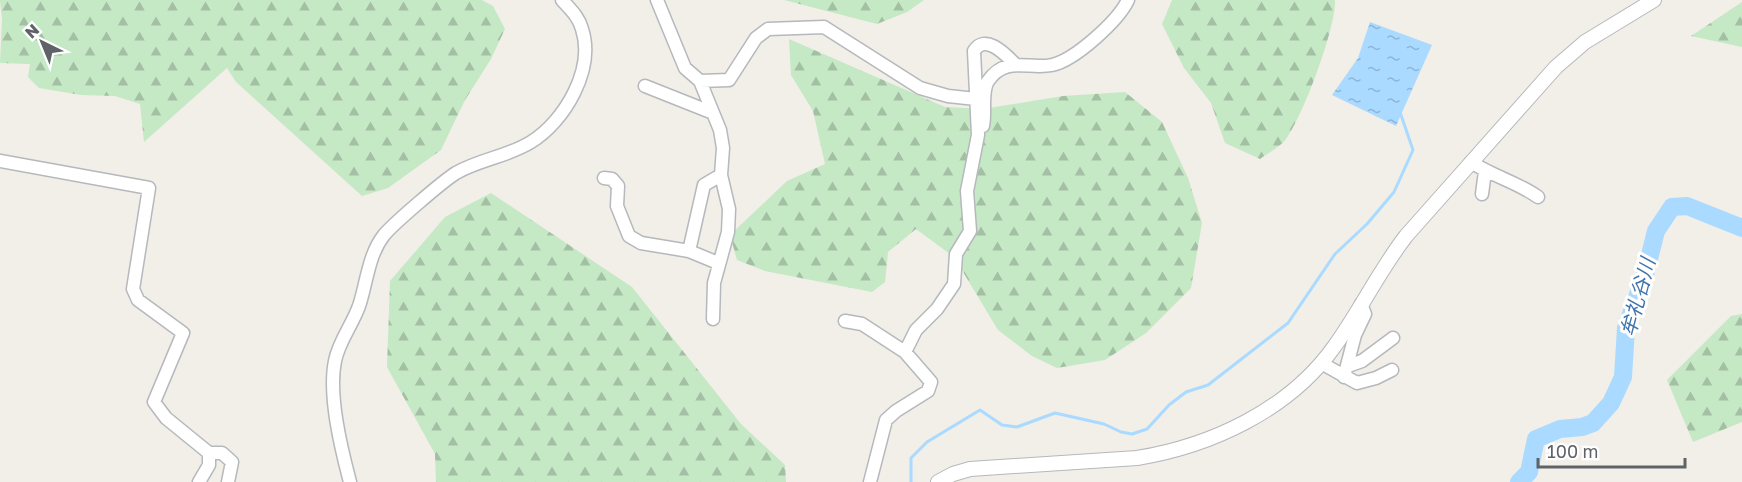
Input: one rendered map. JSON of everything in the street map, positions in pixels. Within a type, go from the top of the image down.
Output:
[{"type":"street","points":[[350,482],[336,410],[333,384],[335,361],[359,304],[375,248],[385,233],[453,175],[476,162],[507,154],[532,142],[559,115],[580,78],[585,45],[577,16],[561,0]]},
{"type":"street","points":[[657,0],[685,68],[700,81],[720,130],[723,148],[721,175],[729,209],[728,232],[718,263],[713,318]]},
{"type":"street","points":[[905,352],[916,330],[937,309],[954,284],[956,254],[970,231],[967,191],[978,135],[984,120],[986,86],[994,74],[1014,63],[1051,65],[1063,61],[1091,41],[1128,0]]},
{"type":"street","points":[[938,482],[970,469],[1137,458],[1177,450],[1263,412],[1302,383],[1321,363],[1394,252],[1471,162],[1569,54],[1654,0]]},
{"type":"street","points":[[700,81],[729,80],[756,38],[768,29],[824,27],[920,88],[948,96],[976,99]]},
{"type":"street","points":[[978,135],[974,51],[976,47],[983,45],[998,47],[1014,63]]},
{"type":"street","points":[[645,86],[713,113]]},
{"type":"street","points":[[0,161],[149,188],[133,290],[138,300],[183,333],[154,402],[166,418],[209,453],[222,453],[232,462],[228,482]]},
{"type":"street","points":[[1471,162],[1485,171],[1520,184],[1538,197]]},
{"type":"street","points":[[1482,194],[1485,171]]},
{"type":"street","points":[[689,252],[704,185],[721,175]]},
{"type":"street","points":[[604,178],[612,179],[618,186],[617,206],[629,236],[641,243],[689,252],[718,263]]},
{"type":"street","points":[[1346,371],[1355,335],[1365,314],[1361,304]]},
{"type":"street","points":[[845,321],[862,324],[905,352],[931,381],[928,391],[886,420],[870,482]]},
{"type":"street","points":[[1346,371],[1393,338]]},
{"type":"street","points":[[1321,363],[1346,371],[1357,383],[1376,378],[1392,370]]},
{"type":"street","points":[[199,482],[208,465],[209,453]]},
{"type":"green space","points":[[0,0],[482,0],[493,6],[505,29],[491,59],[465,100],[441,150],[388,188],[362,196],[236,82],[227,68],[144,142],[140,104],[115,96],[81,95],[39,88],[28,77],[30,64],[0,63],[2,20]]},
{"type":"green space","points":[[784,0],[924,0],[907,12],[877,24]]},
{"type":"green space","points":[[1172,0],[1335,0],[1334,13],[1324,50],[1301,112],[1286,139],[1260,159],[1225,143],[1211,103],[1184,68],[1162,24]]},
{"type":"green space","points":[[1742,2],[1742,47],[1691,36]]},
{"type":"green space","points":[[789,39],[945,107],[983,109],[1063,96],[1125,92],[1162,122],[1188,178],[1202,223],[1191,288],[1146,333],[1105,360],[1057,368],[1032,356],[998,330],[954,257],[916,229],[888,252],[885,282],[872,292],[765,271],[737,260],[730,235],[787,181],[825,164],[813,111],[791,75]]},
{"type":"green space","points":[[491,193],[632,287],[741,424],[785,465],[786,482],[436,482],[435,454],[387,367],[390,281],[445,217]]},
{"type":"green space","points":[[1742,314],[1742,422],[1693,442],[1667,380],[1731,316]]},
{"type":"water","points":[[1370,22],[1432,45],[1396,126],[1332,95],[1358,58]]},
{"type":"waterway","points":[[911,482],[911,458],[927,442],[980,410],[1002,425],[1017,427],[1055,413],[1104,424],[1121,432],[1132,434],[1147,429],[1169,405],[1186,392],[1208,385],[1288,323],[1335,254],[1367,224],[1394,192],[1413,150],[1400,112]]},
{"type":"waterway","name":"牟礼谷川","points":[[1519,482],[1529,472],[1536,439],[1560,429],[1582,427],[1593,423],[1611,403],[1623,377],[1626,328],[1645,275],[1656,231],[1672,207],[1687,206],[1742,228]]}]
